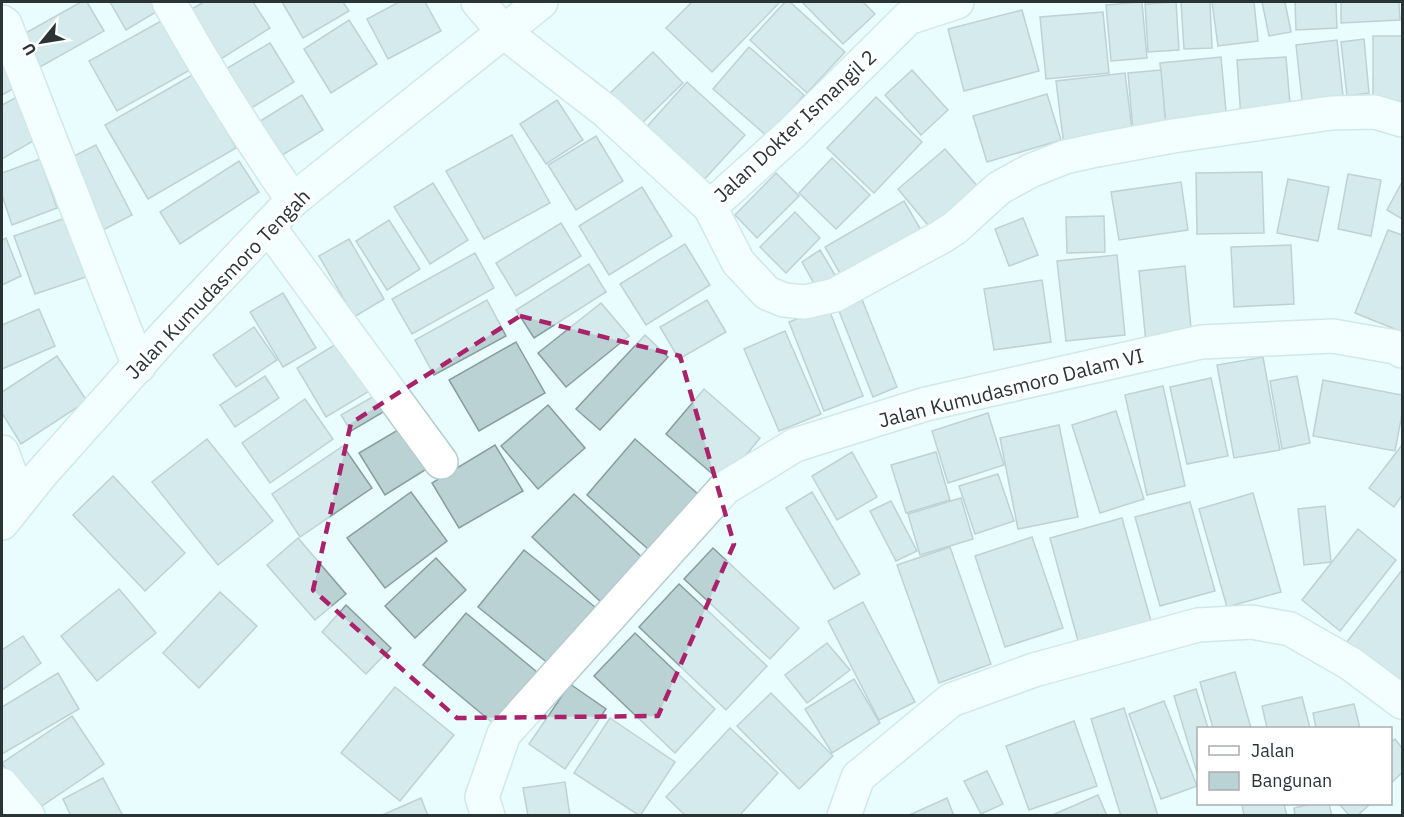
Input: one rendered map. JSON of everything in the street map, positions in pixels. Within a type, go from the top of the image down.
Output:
[{"type":"street","points":[[169,2],[252,142],[293,200]]},
{"type":"street","name":"Jalan Dokter Ismangil 2","points":[[478,2],[504,32],[608,112],[710,207],[792,133],[908,18],[957,2]]},
{"type":"street","name":"Jalan Kumudasmoro Tengah","points":[[11,512],[42,473],[138,366],[293,200],[542,2]]},
{"type":"street","points":[[2,22],[5,24],[138,366]]},
{"type":"street","points":[[710,207],[738,262],[767,293],[784,300],[806,302],[835,295],[941,237],[955,228],[999,188],[1030,171],[1065,157],[1173,136],[1331,113],[1375,112],[1402,120]]},
{"type":"street","points":[[268,226],[441,462]]},
{"type":"street","name":"Jalan Kumudasmoro Dalam VI","points":[[488,816],[482,797],[504,735],[725,488],[795,445],[926,404],[1201,342],[1333,336],[1395,347],[1402,351]]},
{"type":"street","points":[[2,452],[11,512]]},
{"type":"street","points":[[844,816],[858,777],[951,700],[1034,670],[1198,625],[1252,622],[1290,629],[1351,664],[1402,702]]},
{"type":"street","points":[[2,785],[28,816]]},
{"type":"highlighted area","points":[[520,316],[680,356],[734,544],[658,716],[457,718],[313,590],[351,423]]},
{"type":"building","points":[[81,2],[87,2],[104,31],[40,67],[22,35]]},
{"type":"building","points":[[110,2],[157,2],[161,9],[126,30]]},
{"type":"building","points":[[204,2],[253,2],[270,28],[216,62],[186,12]]},
{"type":"building","points":[[282,2],[343,2],[349,11],[303,38]]},
{"type":"building","points":[[399,2],[425,2],[441,31],[388,59],[367,19]]},
{"type":"building","points":[[692,2],[780,2],[712,72],[666,28]]},
{"type":"building","points":[[785,2],[790,2],[845,52],[807,93],[750,40]]},
{"type":"building","points":[[802,2],[863,2],[875,14],[843,44]]},
{"type":"building","points":[[1142,2],[1147,58],[1111,61],[1106,5]]},
{"type":"building","points":[[1176,2],[1179,50],[1148,52],[1145,4]]},
{"type":"building","points":[[1181,2],[1210,2],[1212,48],[1184,49]]},
{"type":"building","points":[[1212,2],[1254,2],[1258,41],[1218,46]]},
{"type":"building","points":[[1262,2],[1285,2],[1291,32],[1269,36]]},
{"type":"building","points":[[1295,2],[1336,2],[1337,28],[1296,30]]},
{"type":"building","points":[[1341,2],[1399,2],[1400,20],[1341,23]]},
{"type":"building","points":[[1022,10],[1039,71],[964,91],[948,29]]},
{"type":"building","points":[[1103,12],[1109,73],[1046,79],[1040,17]]},
{"type":"building","points":[[170,16],[197,66],[117,111],[89,61]]},
{"type":"building","points":[[349,20],[377,64],[331,93],[304,49]]},
{"type":"building","points":[[1373,36],[1402,36],[1402,101],[1373,101]]},
{"type":"building","points":[[1364,39],[1369,93],[1347,96],[1341,42]]},
{"type":"building","points":[[1337,40],[1344,105],[1303,109],[1296,45]]},
{"type":"building","points":[[270,43],[294,82],[243,113],[219,73]]},
{"type":"building","points":[[749,47],[804,95],[768,137],[713,89]]},
{"type":"building","points":[[653,52],[683,83],[639,126],[608,95]]},
{"type":"building","points":[[2,55],[18,86],[2,95]]},
{"type":"building","points":[[1221,57],[1227,122],[1166,128],[1160,63]]},
{"type":"building","points":[[1286,57],[1291,116],[1241,119],[1237,60]]},
{"type":"building","points":[[912,70],[948,110],[921,135],[885,95]]},
{"type":"building","points":[[1161,70],[1166,128],[1133,131],[1128,73]]},
{"type":"building","points":[[1125,73],[1133,138],[1064,146],[1056,81]]},
{"type":"building","points":[[194,74],[236,148],[148,199],[105,125]]},
{"type":"building","points":[[687,82],[745,135],[700,184],[643,131]]},
{"type":"building","points":[[1047,94],[1061,140],[987,162],[973,116]]},
{"type":"building","points":[[302,95],[323,130],[276,159],[254,125]]},
{"type":"building","points":[[17,97],[40,137],[2,159],[2,105]]},
{"type":"building","points":[[876,97],[922,142],[874,193],[827,148]]},
{"type":"building","points":[[557,100],[583,140],[546,164],[520,124]]},
{"type":"building","points":[[512,135],[550,203],[484,239],[446,171]]},
{"type":"building","points":[[596,136],[623,181],[576,210],[548,165]]},
{"type":"building","points":[[96,145],[132,215],[101,231],[64,161]]},
{"type":"building","points":[[945,149],[980,189],[932,230],[898,189]]},
{"type":"building","points":[[832,158],[870,195],[836,229],[799,193]]},
{"type":"building","points":[[40,159],[57,208],[12,225],[2,195],[2,173]]},
{"type":"building","points":[[239,161],[259,192],[180,244],[160,212]]},
{"type":"building","points":[[1262,172],[1264,233],[1197,234],[1196,173]]},
{"type":"building","points":[[776,173],[799,196],[757,238],[735,215]]},
{"type":"building","points":[[1348,174],[1381,180],[1371,236],[1338,229]]},
{"type":"building","points":[[1288,179],[1329,187],[1318,241],[1277,233]]},
{"type":"building","points":[[1181,182],[1188,230],[1119,240],[1111,192]]},
{"type":"building","points":[[1402,182],[1402,219],[1387,210]]},
{"type":"building","points":[[433,183],[468,240],[430,264],[394,207]]},
{"type":"building","points":[[642,187],[672,236],[609,275],[579,226]]},
{"type":"building","points":[[904,201],[925,237],[846,284],[825,247]]},
{"type":"building","points":[[795,212],[820,238],[786,273],[760,247]]},
{"type":"building","points":[[71,216],[92,275],[35,294],[14,236]]},
{"type":"building","points":[[1104,216],[1105,252],[1067,253],[1066,217]]},
{"type":"building","points":[[1023,218],[1038,255],[1009,266],[995,229]]},
{"type":"building","points":[[389,220],[420,269],[387,290],[356,241]]},
{"type":"building","points":[[561,223],[581,256],[516,296],[496,263]]},
{"type":"building","points":[[1388,230],[1402,235],[1402,332],[1355,313]]},
{"type":"building","points":[[6,238],[21,276],[2,285],[2,240]]},
{"type":"building","points":[[349,239],[384,299],[354,317],[319,256]]},
{"type":"building","points":[[685,244],[710,285],[646,325],[620,284]]},
{"type":"building","points":[[1291,245],[1294,304],[1234,307],[1231,247]]},
{"type":"building","points":[[820,250],[841,285],[821,296],[802,262]]},
{"type":"building","points":[[475,253],[494,288],[412,334],[392,299]]},
{"type":"building","points":[[1117,255],[1125,335],[1066,341],[1057,261]]},
{"type":"building","points":[[589,264],[606,292],[534,338],[516,310]]},
{"type":"building","points":[[1185,266],[1192,338],[1146,343],[1139,271]]},
{"type":"building","points":[[1042,280],[1051,342],[994,350],[984,289]]},
{"type":"building","points":[[859,292],[897,387],[873,397],[835,301]]},
{"type":"building","points":[[283,293],[316,348],[283,367],[250,312]]},
{"type":"building","points":[[487,300],[506,336],[434,375],[415,340]]},
{"type":"building","points":[[707,300],[726,332],[679,359],[660,327]]},
{"type":"building","points":[[601,303],[629,336],[566,387],[538,353]]},
{"type":"building","points":[[828,307],[863,396],[824,411],[789,322]]},
{"type":"building","points":[[39,309],[55,346],[2,369],[2,325]]},
{"type":"building","points":[[254,327],[277,360],[236,387],[213,355]]},
{"type":"building","points":[[785,331],[821,414],[779,431],[744,349]]},
{"type":"building","points":[[645,335],[668,357],[600,430],[576,409]]},
{"type":"building","points":[[346,338],[376,387],[326,417],[297,368]]},
{"type":"building","points":[[516,342],[545,393],[479,431],[449,380]]},
{"type":"building","points":[[57,356],[87,401],[21,444],[2,413],[2,392]]},
{"type":"building","points":[[1263,357],[1280,450],[1234,458],[1217,365]]},
{"type":"building","points":[[265,376],[279,398],[235,427],[220,405]]},
{"type":"building","points":[[1297,376],[1310,443],[1282,449],[1270,381]]},
{"type":"building","points":[[1211,378],[1228,456],[1187,464],[1170,387]]},
{"type":"building","points":[[1323,380],[1402,395],[1402,414],[1395,451],[1313,436]]},
{"type":"building","points":[[1163,386],[1185,486],[1147,495],[1125,395]]},
{"type":"building","points":[[704,389],[760,438],[723,483],[666,434]]},
{"type":"building","points":[[381,392],[390,408],[351,431],[341,415]]},
{"type":"building","points":[[305,399],[333,439],[270,483],[242,443]]},
{"type":"building","points":[[548,405],[585,448],[538,489],[501,446]]},
{"type":"building","points":[[1116,411],[1144,499],[1100,513],[1072,425]]},
{"type":"building","points":[[988,413],[1004,465],[948,483],[932,431]]},
{"type":"building","points":[[408,424],[433,465],[385,495],[359,453]]},
{"type":"building","points":[[1059,425],[1078,517],[1018,529],[1000,438]]},
{"type":"building","points":[[207,439],[273,521],[218,565],[152,482]]},
{"type":"building","points":[[635,439],[706,501],[657,557],[587,495]]},
{"type":"building","points":[[495,445],[523,491],[459,528],[432,483]]},
{"type":"building","points":[[1402,445],[1402,495],[1394,507],[1369,488]]},
{"type":"building","points":[[343,446],[372,488],[300,537],[272,494]]},
{"type":"building","points":[[852,452],[877,497],[837,520],[812,476]]},
{"type":"building","points":[[936,452],[950,500],[906,513],[891,465]]},
{"type":"building","points":[[998,474],[1014,521],[975,534],[959,486]]},
{"type":"building","points":[[113,476],[185,553],[145,591],[73,515]]},
{"type":"building","points":[[411,492],[447,541],[385,588],[347,538]]},
{"type":"building","points":[[812,492],[860,574],[834,589],[786,508]]},
{"type":"building","points":[[1253,493],[1281,592],[1227,607],[1199,509]]},
{"type":"building","points":[[574,494],[645,560],[604,605],[532,537]]},
{"type":"building","points":[[961,498],[973,539],[920,555],[908,514]]},
{"type":"building","points":[[891,501],[917,551],[896,561],[870,511]]},
{"type":"building","points":[[1190,502],[1215,591],[1160,606],[1135,517]]},
{"type":"building","points":[[1325,506],[1331,562],[1304,565],[1298,509]]},
{"type":"building","points":[[1122,518],[1151,621],[1078,641],[1050,538]]},
{"type":"building","points":[[1358,529],[1396,560],[1340,631],[1302,600]]},
{"type":"building","points":[[1032,537],[1063,628],[1005,647],[975,556]]},
{"type":"building","points":[[298,538],[346,594],[315,620],[267,565]]},
{"type":"building","points":[[950,547],[991,664],[939,683],[897,565]]},
{"type":"building","points":[[713,548],[799,628],[770,659],[684,579]]},
{"type":"building","points":[[524,550],[595,607],[549,664],[478,607]]},
{"type":"building","points":[[436,558],[466,590],[415,638],[385,606]]},
{"type":"building","points":[[1402,570],[1402,688],[1346,643]]},
{"type":"building","points":[[679,584],[767,666],[726,710],[639,627]]},
{"type":"building","points":[[119,589],[156,633],[97,681],[61,636]]},
{"type":"building","points":[[220,592],[257,626],[199,688],[163,653]]},
{"type":"building","points":[[863,602],[915,702],[879,720],[828,621]]},
{"type":"building","points":[[346,605],[391,648],[366,674],[322,632]]},
{"type":"building","points":[[466,613],[537,672],[494,724],[423,665]]},
{"type":"building","points":[[635,633],[715,709],[675,753],[594,676]]},
{"type":"building","points":[[23,636],[41,663],[2,690],[2,650]]},
{"type":"building","points":[[827,643],[850,670],[807,703],[785,675]]},
{"type":"building","points":[[1235,672],[1251,727],[1213,727],[1200,682]]},
{"type":"building","points":[[58,673],[79,709],[2,754],[2,707]]},
{"type":"building","points":[[854,679],[880,723],[832,753],[805,709]]},
{"type":"building","points":[[570,684],[606,709],[565,769],[529,744]]},
{"type":"building","points":[[395,687],[454,735],[400,801],[341,753]]},
{"type":"building","points":[[1196,689],[1208,727],[1197,727],[1197,773],[1174,696]]},
{"type":"building","points":[[771,693],[833,756],[799,789],[737,726]]},
{"type":"building","points":[[1302,697],[1310,727],[1267,727],[1262,706]]},
{"type":"building","points":[[1164,701],[1197,786],[1161,799],[1129,714]]},
{"type":"building","points":[[1354,704],[1360,727],[1316,727],[1313,713]]},
{"type":"building","points":[[1124,708],[1158,816],[1121,816],[1091,719]]},
{"type":"building","points":[[72,716],[104,764],[33,812],[2,763]]},
{"type":"building","points":[[610,718],[675,762],[640,816],[574,773]]},
{"type":"building","points":[[1074,721],[1097,786],[1029,810],[1006,746]]},
{"type":"building","points":[[730,728],[778,773],[739,816],[686,816],[666,797]]},
{"type":"building","points":[[1395,739],[1402,748],[1402,773],[1392,782],[1392,741]]},
{"type":"building","points":[[987,771],[1003,804],[981,814],[964,781]]},
{"type":"building","points":[[103,778],[123,816],[71,816],[63,799]]},
{"type":"building","points":[[565,782],[570,816],[528,816],[523,788]]},
{"type":"building","points":[[1098,795],[1107,816],[1050,816]]},
{"type":"building","points":[[421,798],[428,816],[380,816]]},
{"type":"building","points":[[947,798],[954,816],[907,816]]},
{"type":"building","points":[[1242,805],[1284,805],[1287,816],[1244,816]]},
{"type":"building","points":[[1307,805],[1329,805],[1332,816],[1295,816],[1294,808]]},
{"type":"building","points":[[1340,805],[1369,805],[1357,816],[1350,816]]}]
